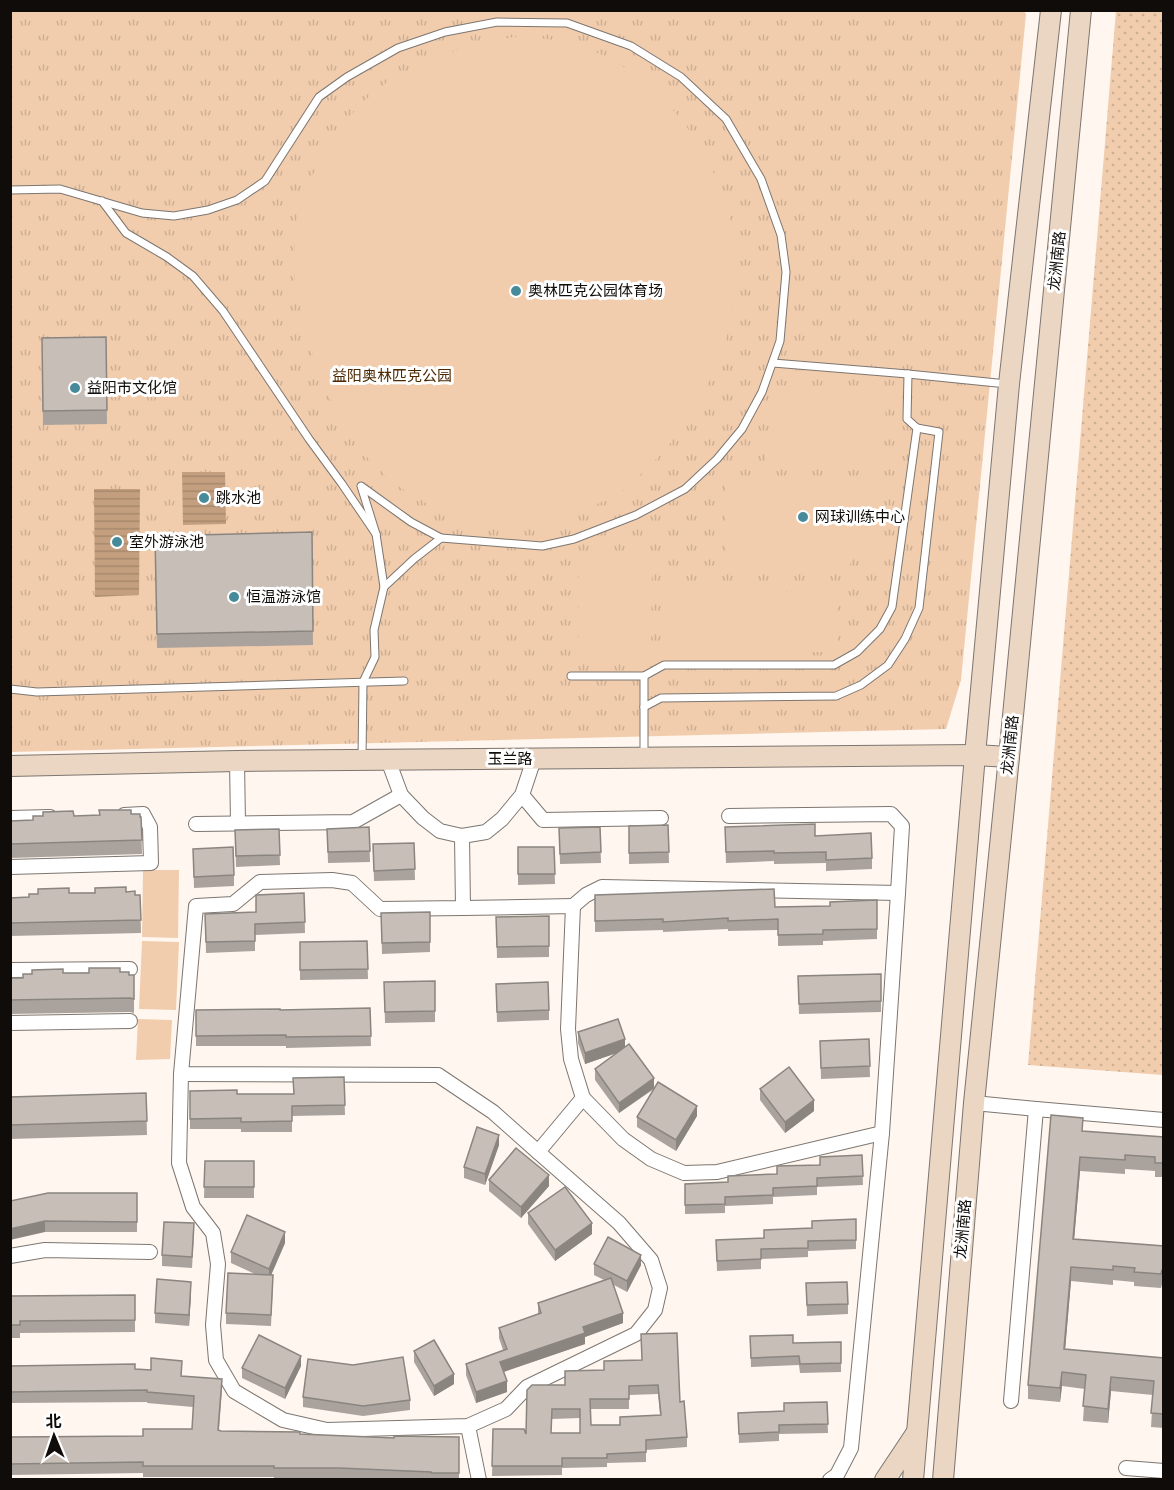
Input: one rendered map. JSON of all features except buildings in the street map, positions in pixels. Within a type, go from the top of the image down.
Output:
[{"type":"main road","name":"龙洲南路","points":[[943,1479],[974,1103],[1081,10]]},
{"type":"main road","name":"龙洲南路","points":[[913,1479],[1009,384],[1048,16]]},
{"type":"main road","name":"玉兰路","points":[[10,766],[237,761],[975,755],[1009,757]]},
{"type":"main road","points":[[885,1479],[918,1430]]},
{"type":"street","points":[[388,760],[401,795],[423,818],[440,831],[462,836],[486,831],[502,819],[522,795],[534,759]]},
{"type":"street","points":[[237,761],[238,824]]},
{"type":"street","points":[[196,824],[353,822],[401,795]]},
{"type":"street","points":[[522,795],[543,820],[661,818]]},
{"type":"street","points":[[10,867],[151,863],[150,827],[143,814],[110,815]]},
{"type":"street","points":[[729,816],[891,814],[902,826],[882,1133],[851,1448],[837,1475],[830,1479]]},
{"type":"street","points":[[10,818],[66,816]]},
{"type":"street","points":[[462,836],[463,908]]},
{"type":"street","points":[[181,1074],[438,1075],[493,1112],[619,1223],[651,1260],[660,1288],[655,1310],[636,1334],[527,1387],[506,1409],[468,1425],[327,1430],[283,1420],[234,1391],[216,1360],[213,1325],[218,1264],[213,1233],[194,1207],[179,1163],[181,1074],[196,906],[232,904],[260,882],[332,880],[352,883],[380,909],[573,906],[603,887],[898,893]]},
{"type":"street","points":[[573,906],[568,1029],[570,1059],[583,1098],[623,1138],[651,1159],[684,1173],[717,1172],[882,1133]]},
{"type":"street","points":[[10,970],[130,969]]},
{"type":"street","points":[[10,1023],[130,1021]]},
{"type":"street","points":[[538,1152],[583,1098]]},
{"type":"street","points":[[974,1103],[1164,1120]]},
{"type":"street","points":[[1011,1401],[1036,1109]]},
{"type":"street","points":[[10,1256],[45,1250],[150,1252]]},
{"type":"street","points":[[468,1425],[479,1479]]},
{"type":"street","points":[[1126,1468],[1164,1471]]},
{"type":"lane","points":[[10,190],[60,189],[142,213],[174,216],[208,210],[237,200],[265,182],[319,97],[347,77],[398,48],[445,32],[497,21],[567,24],[631,46],[681,77],[726,119],[760,180],[781,235],[786,272],[780,341],[762,392],[741,429],[717,459],[685,489],[636,515],[573,539],[542,546],[441,538],[411,522],[361,486],[376,534],[384,587],[374,630],[375,657],[363,682],[362,760]]},
{"type":"lane","points":[[102,201],[126,233],[167,257],[193,276],[223,310],[376,534]]},
{"type":"lane","points":[[773,363],[1009,384]]},
{"type":"lane","points":[[644,707],[661,698],[836,696],[861,685],[888,665],[906,639],[919,608],[939,432],[917,428],[907,419],[908,374]]},
{"type":"lane","points":[[571,676],[644,676],[664,665],[834,665],[858,652],[880,629],[892,607],[917,428]]},
{"type":"lane","points":[[384,587],[441,538]]},
{"type":"lane","points":[[644,676],[644,758]]},
{"type":"lane","points":[[10,689],[37,692],[404,681]]},
{"type":"green space","name":"益阳奥林匹克公园","points":[[10,11],[1024,11],[1026,14],[961,680],[946,729],[11,752]]},
{"type":"green space","points":[[1116,11],[1164,11],[1163,1075],[1028,1065]]},
{"type":"green space","name":"奥林匹克公园体育场","points":[[520,36],[571,42],[605,56],[636,74],[660,95],[685,124],[724,193],[735,237],[734,300],[723,357],[698,401],[667,448],[627,488],[586,510],[550,524],[506,526],[462,519],[426,503],[393,483],[361,451],[340,419],[317,369],[295,281],[295,228],[311,178],[334,137],[359,105],[391,79],[427,61],[474,44]]},
{"type":"green space","points":[[773,385],[887,396],[880,472],[766,461]]},
{"type":"green space","name":"网球训练中心","points":[[881,476],[882,553],[851,554],[850,566],[726,568],[725,481]]},
{"type":"green space","points":[[579,551],[652,552],[651,658],[579,657]]},
{"type":"green space","points":[[837,584],[838,652],[794,652],[794,585]]},
{"type":"green space","points":[[786,585],[787,658],[663,659],[662,587]]},
{"type":"green space","points":[[143,870],[179,870],[178,938],[142,937]]},
{"type":"green space","points":[[142,941],[179,942],[176,1010],[139,1009]]},
{"type":"green space","points":[[138,1019],[172,1020],[170,1059],[136,1060]]},
{"type":"shaded area","name":"跳水池","points":[[182,472],[225,472],[226,524],[183,525]]},
{"type":"shaded area","name":"室外游泳池","points":[[94,489],[140,489],[139,595],[95,597]]},
{"type":"place","name":"奥林匹克公园体育场","points":[[516,291]]},
{"type":"place","name":"益阳市文化馆","points":[[75,388]]},
{"type":"place","name":"跳水池","points":[[204,498]]},
{"type":"place","name":"网球训练中心","points":[[803,517]]},
{"type":"place","name":"室外游泳池","points":[[117,542]]},
{"type":"place","name":"恒温游泳馆","points":[[234,597]]}]
